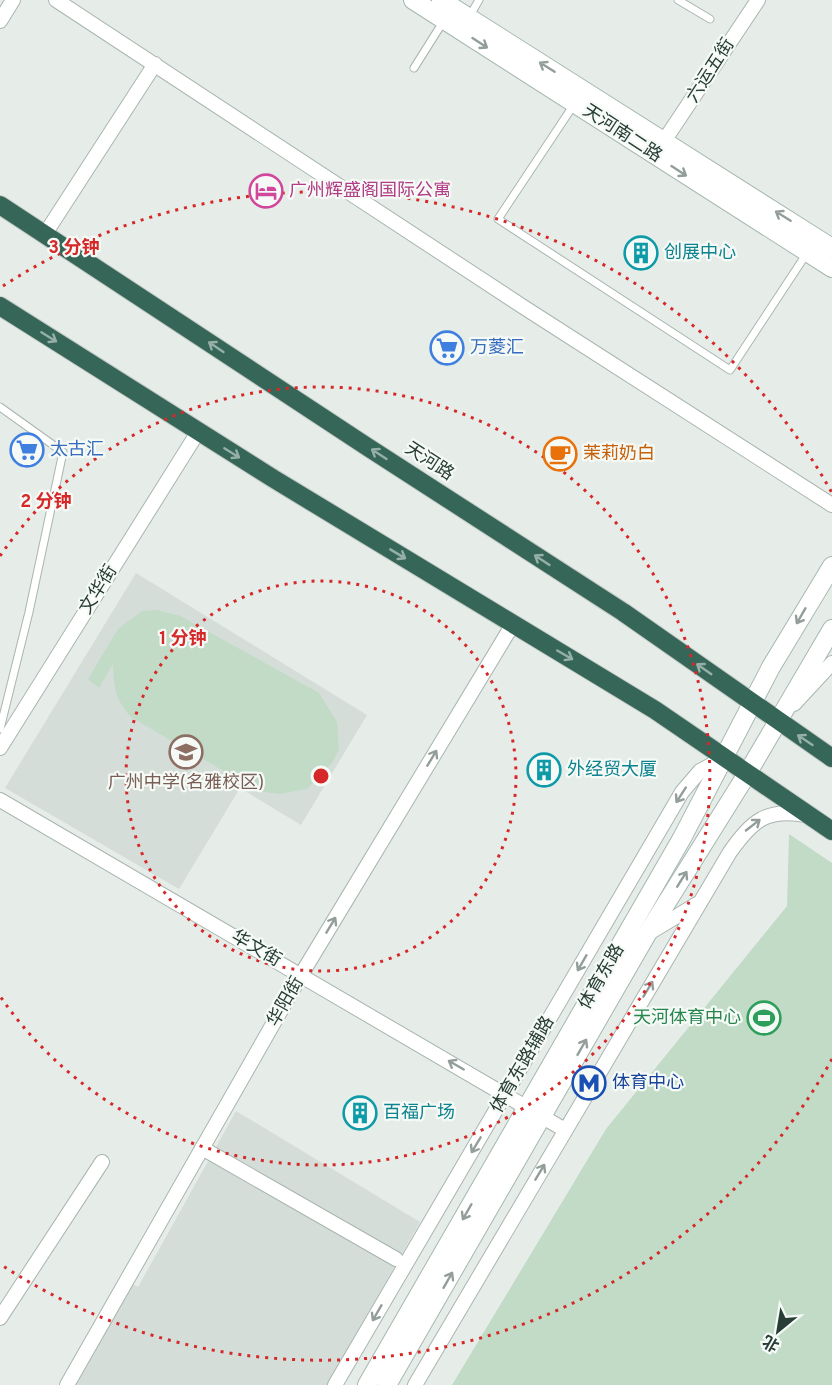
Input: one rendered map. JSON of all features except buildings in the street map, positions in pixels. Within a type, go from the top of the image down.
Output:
[{"type":"highway","name":"天河路","points":[[0,205],[356,440],[623,612],[751,704],[832,758]]},
{"type":"highway","points":[[0,306],[198,432],[677,724],[832,831]]},
{"type":"main road","name":"天河南二路","points":[[413,0],[469,17],[579,97],[664,141],[819,246],[832,268]]},
{"type":"main road","name":"天河南二路","points":[[446,9],[579,97],[819,246]]},
{"type":"main road","name":"体育东路","points":[[387,1385],[682,838],[751,704],[808,602],[832,566]]},
{"type":"main road","name":"体育东路","points":[[367,1385],[429,1279],[747,774],[832,629]]},
{"type":"street","points":[[0,21],[13,0]]},
{"type":"street","points":[[56,0],[525,308],[832,505]]},
{"type":"street","name":"六运五街","points":[[664,141],[758,0]]},
{"type":"street","points":[[45,234],[155,64]]},
{"type":"street","name":"文华街","points":[[0,748],[198,432]]},
{"type":"street","name":"华阳街","points":[[67,1385],[301,975],[513,624]]},
{"type":"street","points":[[778,722],[832,663]]},
{"type":"street","name":"体育东路辅路","points":[[335,1385],[400,1262],[506,1094],[682,792],[700,771],[724,758]]},
{"type":"street","name":"华文街","points":[[0,800],[565,1130]]},
{"type":"street","points":[[415,1385],[698,903],[735,845],[745,831],[766,816],[775,813],[806,815]]},
{"type":"street","points":[[647,934],[698,903]]},
{"type":"street","points":[[202,1148],[429,1279]]},
{"type":"street","points":[[0,1318],[102,1162]]},
{"type":"lane","points":[[469,17],[479,0]]},
{"type":"lane","points":[[678,0],[710,19]]},
{"type":"lane","points":[[414,68],[446,9]]},
{"type":"lane","points":[[579,97],[498,219],[730,370],[819,246]]},
{"type":"lane","points":[[0,407],[63,452],[0,729]]},
{"type":"shaded area","name":"广州中学(名雅校区)","points":[[136,573],[367,715],[301,825],[240,788],[179,889],[5,788]]},
{"type":"shaded area","points":[[236,1111],[420,1222],[327,1385],[73,1385],[131,1283],[138,1287]]},
{"type":"green space","points":[[157,610],[180,616],[319,693],[337,722],[339,749],[332,763],[307,789],[279,794],[258,791],[131,717],[116,693],[113,664],[99,688],[88,679],[118,629],[142,611]]},
{"type":"green space","name":"天河体育中心","points":[[789,834],[832,863],[832,1385],[452,1385],[606,1129],[787,906]]},
{"type":"place","name":"广州辉盛阁国际公寓","points":[[266,191]]},
{"type":"place","name":"创展中心","points":[[641,253]]},
{"type":"place","name":"万菱汇","points":[[447,348]]},
{"type":"place","name":"太古汇","points":[[27,450]]},
{"type":"place","name":"茉莉奶白","points":[[560,454]]},
{"type":"place","name":"广州中学(名雅校区)","points":[[186,752]]},
{"type":"place","name":"外经贸大厦","points":[[544,770]]},
{"type":"place","name":"天河体育中心","points":[[764,1018]]},
{"type":"place","name":"体育中心","points":[[589,1083]]},
{"type":"place","name":"百福广场","points":[[360,1113]]}]
